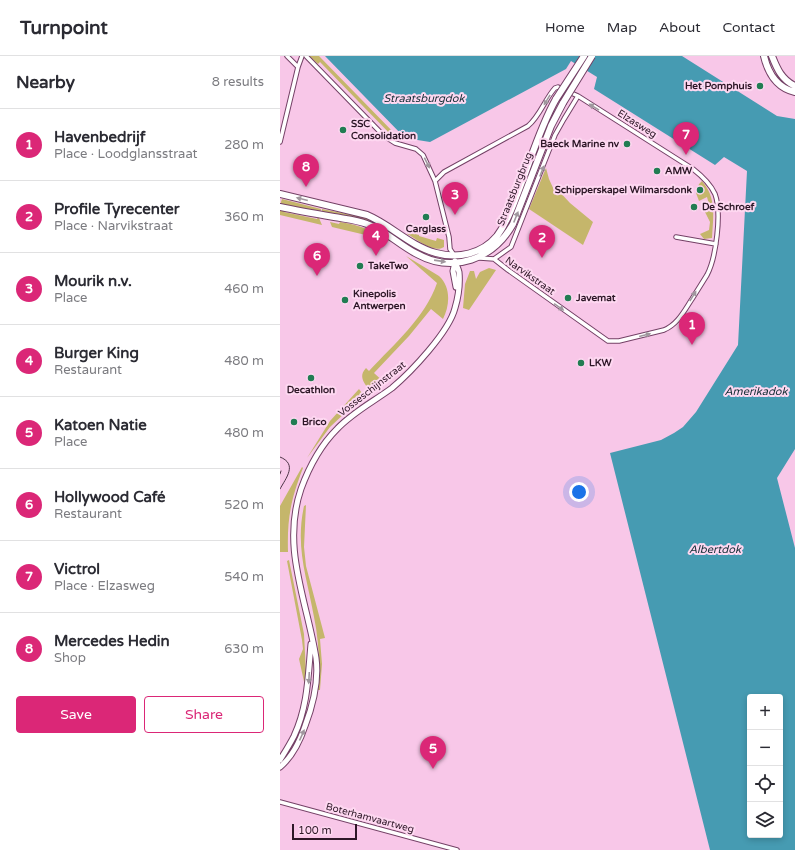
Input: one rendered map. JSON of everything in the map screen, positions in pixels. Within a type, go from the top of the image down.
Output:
[{"type":"main road","name":"Straatsburgbrug","points":[[455,259],[486,245],[496,237],[505,223],[521,187],[547,116],[584,56]]},
{"type":"main road","name":"Straatsburgbrug","points":[[455,259],[469,261],[478,258],[494,248],[514,224],[555,117],[592,56]]},
{"type":"main road","points":[[763,56],[774,80],[785,89],[795,92]]},
{"type":"main road","points":[[772,56],[778,72],[784,79],[795,86]]},
{"type":"main road","points":[[280,194],[366,215],[380,221],[424,248],[455,259]]},
{"type":"main road","points":[[280,207],[361,222],[374,226],[418,255],[436,261],[455,259]]},
{"type":"street","points":[[286,56],[298,67]]},
{"type":"street","points":[[280,142],[302,56]]},
{"type":"street","name":"Vosseschijnstraat","points":[[280,767],[288,759],[297,745],[310,711],[315,690],[316,659],[296,572],[294,549],[296,510],[306,477],[316,457],[336,430],[357,411],[392,388],[416,366],[449,323],[456,308],[458,295],[453,271],[455,259],[450,249],[449,237],[435,181],[421,152],[395,143],[384,136],[306,56]]},
{"type":"street","points":[[775,56],[775,64]]},
{"type":"street","name":"Elzasweg","points":[[435,181],[444,172],[528,126],[536,118],[555,88],[566,90],[578,96],[693,169],[706,180],[717,200],[718,214],[716,244]]},
{"type":"street","points":[[478,258],[494,259],[511,247],[559,128],[578,96]]},
{"type":"street","points":[[676,237],[716,244]]},
{"type":"street","name":"Narvikstraat","points":[[494,259],[600,336],[608,341],[619,341],[664,330],[676,323],[707,275],[716,244]]},
{"type":"street","name":"Vosseschijnstraat","points":[[280,760],[294,735],[303,711],[308,684],[311,639]]},
{"type":"street","name":"Boterhamvaartweg","points":[[280,802],[457,850]]},
{"type":"shaded area","points":[[309,56],[319,56],[398,137],[395,139],[320,62],[318,64]]},
{"type":"shaded area","points":[[546,168],[554,190],[556,188],[570,203],[593,222],[583,245],[529,209]]},
{"type":"shaded area","points":[[702,181],[710,194],[713,208],[712,238],[704,239],[700,234],[709,230],[710,222],[704,210],[710,208],[707,197],[699,201],[696,193],[699,184]]},
{"type":"shaded area","points":[[282,199],[321,209],[320,213],[280,205]]},
{"type":"shaded area","points":[[322,209],[367,218],[378,223],[377,225],[322,213]]},
{"type":"shaded area","points":[[280,210],[317,219],[318,217],[322,225],[280,215]]},
{"type":"shaded area","points":[[330,222],[339,224],[340,222],[361,227],[373,231],[391,241],[332,227]]},
{"type":"shaded area","points":[[408,232],[436,241],[437,238],[444,240],[444,247],[435,249],[425,245],[407,234]]},
{"type":"shaded area","points":[[406,256],[443,280],[446,285],[448,296],[447,308],[443,319],[431,309],[409,336],[374,373],[385,383],[371,393],[363,381],[363,372],[366,368],[369,371],[408,330],[425,308],[437,283]]},
{"type":"shaded area","points":[[489,268],[496,270],[469,310],[463,308],[465,284],[470,271],[474,271],[476,279],[480,272]]},
{"type":"shaded area","points":[[359,389],[364,396],[363,399],[330,427],[307,458],[330,421]]},
{"type":"shaded area","points":[[302,467],[303,468],[295,489],[289,519],[288,552],[280,552],[280,506]]},
{"type":"shaded area","points":[[306,505],[304,547],[306,566],[325,638],[320,639],[322,664],[320,690],[318,690],[319,662],[317,635],[301,549],[302,521],[304,506]]},
{"type":"shaded area","points":[[289,560],[304,634],[306,673],[305,686],[299,659],[303,649],[302,640],[287,561]]},
{"type":"water","points":[[325,56],[682,56],[777,116],[795,119],[795,449],[777,478],[795,548],[795,850],[710,850],[610,453],[661,440],[683,427],[696,412],[738,345],[747,171],[724,157],[715,165],[594,89],[597,77],[571,61],[566,69],[430,142],[405,138]]},
{"type":"tram line","points":[[280,457],[288,463],[289,467],[289,472],[280,489]]},
{"type":"place","name":"Het Pomphuis","points":[[760,86]]},
{"type":"place","name":"SSC Consolidation","points":[[343,130]]},
{"type":"place","name":"Baeck Marine nv","points":[[627,144]]},
{"type":"place","name":"Victrol","points":[[686,155]]},
{"type":"place","name":"AMW","points":[[657,171]]},
{"type":"place","name":"Mercedes Hedin","points":[[306,187]]},
{"type":"place","name":"Schipperskapel Wilmarsdonk","points":[[700,190]]},
{"type":"place","name":"De Schroef","points":[[694,207]]},
{"type":"place","name":"Mourik n.v.","points":[[455,215]]},
{"type":"place","name":"Carglass","points":[[426,217]]},
{"type":"place","name":"Burger King","points":[[376,256]]},
{"type":"place","name":"Profile Tyrecenter","points":[[542,258]]},
{"type":"place","name":"TakeTwo","points":[[360,266]]},
{"type":"place","name":"Hollywood Café","points":[[317,276]]},
{"type":"place","name":"Javemat","points":[[568,298]]},
{"type":"place","name":"Kinepolis Antwerpen","points":[[345,300]]},
{"type":"place","name":"Havenbedrijf","points":[[692,345]]},
{"type":"place","name":"LKW","points":[[581,363]]},
{"type":"place","name":"Decathlon","points":[[311,378]]},
{"type":"place","name":"Brico","points":[[294,422]]},
{"type":"place","name":"Katoen Natie","points":[[433,769]]},
{"type":"water label","name":"Straatsburgdok","points":[[424,98]]},
{"type":"water label","name":"Amerikadok","points":[[756,391]]},
{"type":"water label","name":"Albertdok","points":[[715,549]]}]
